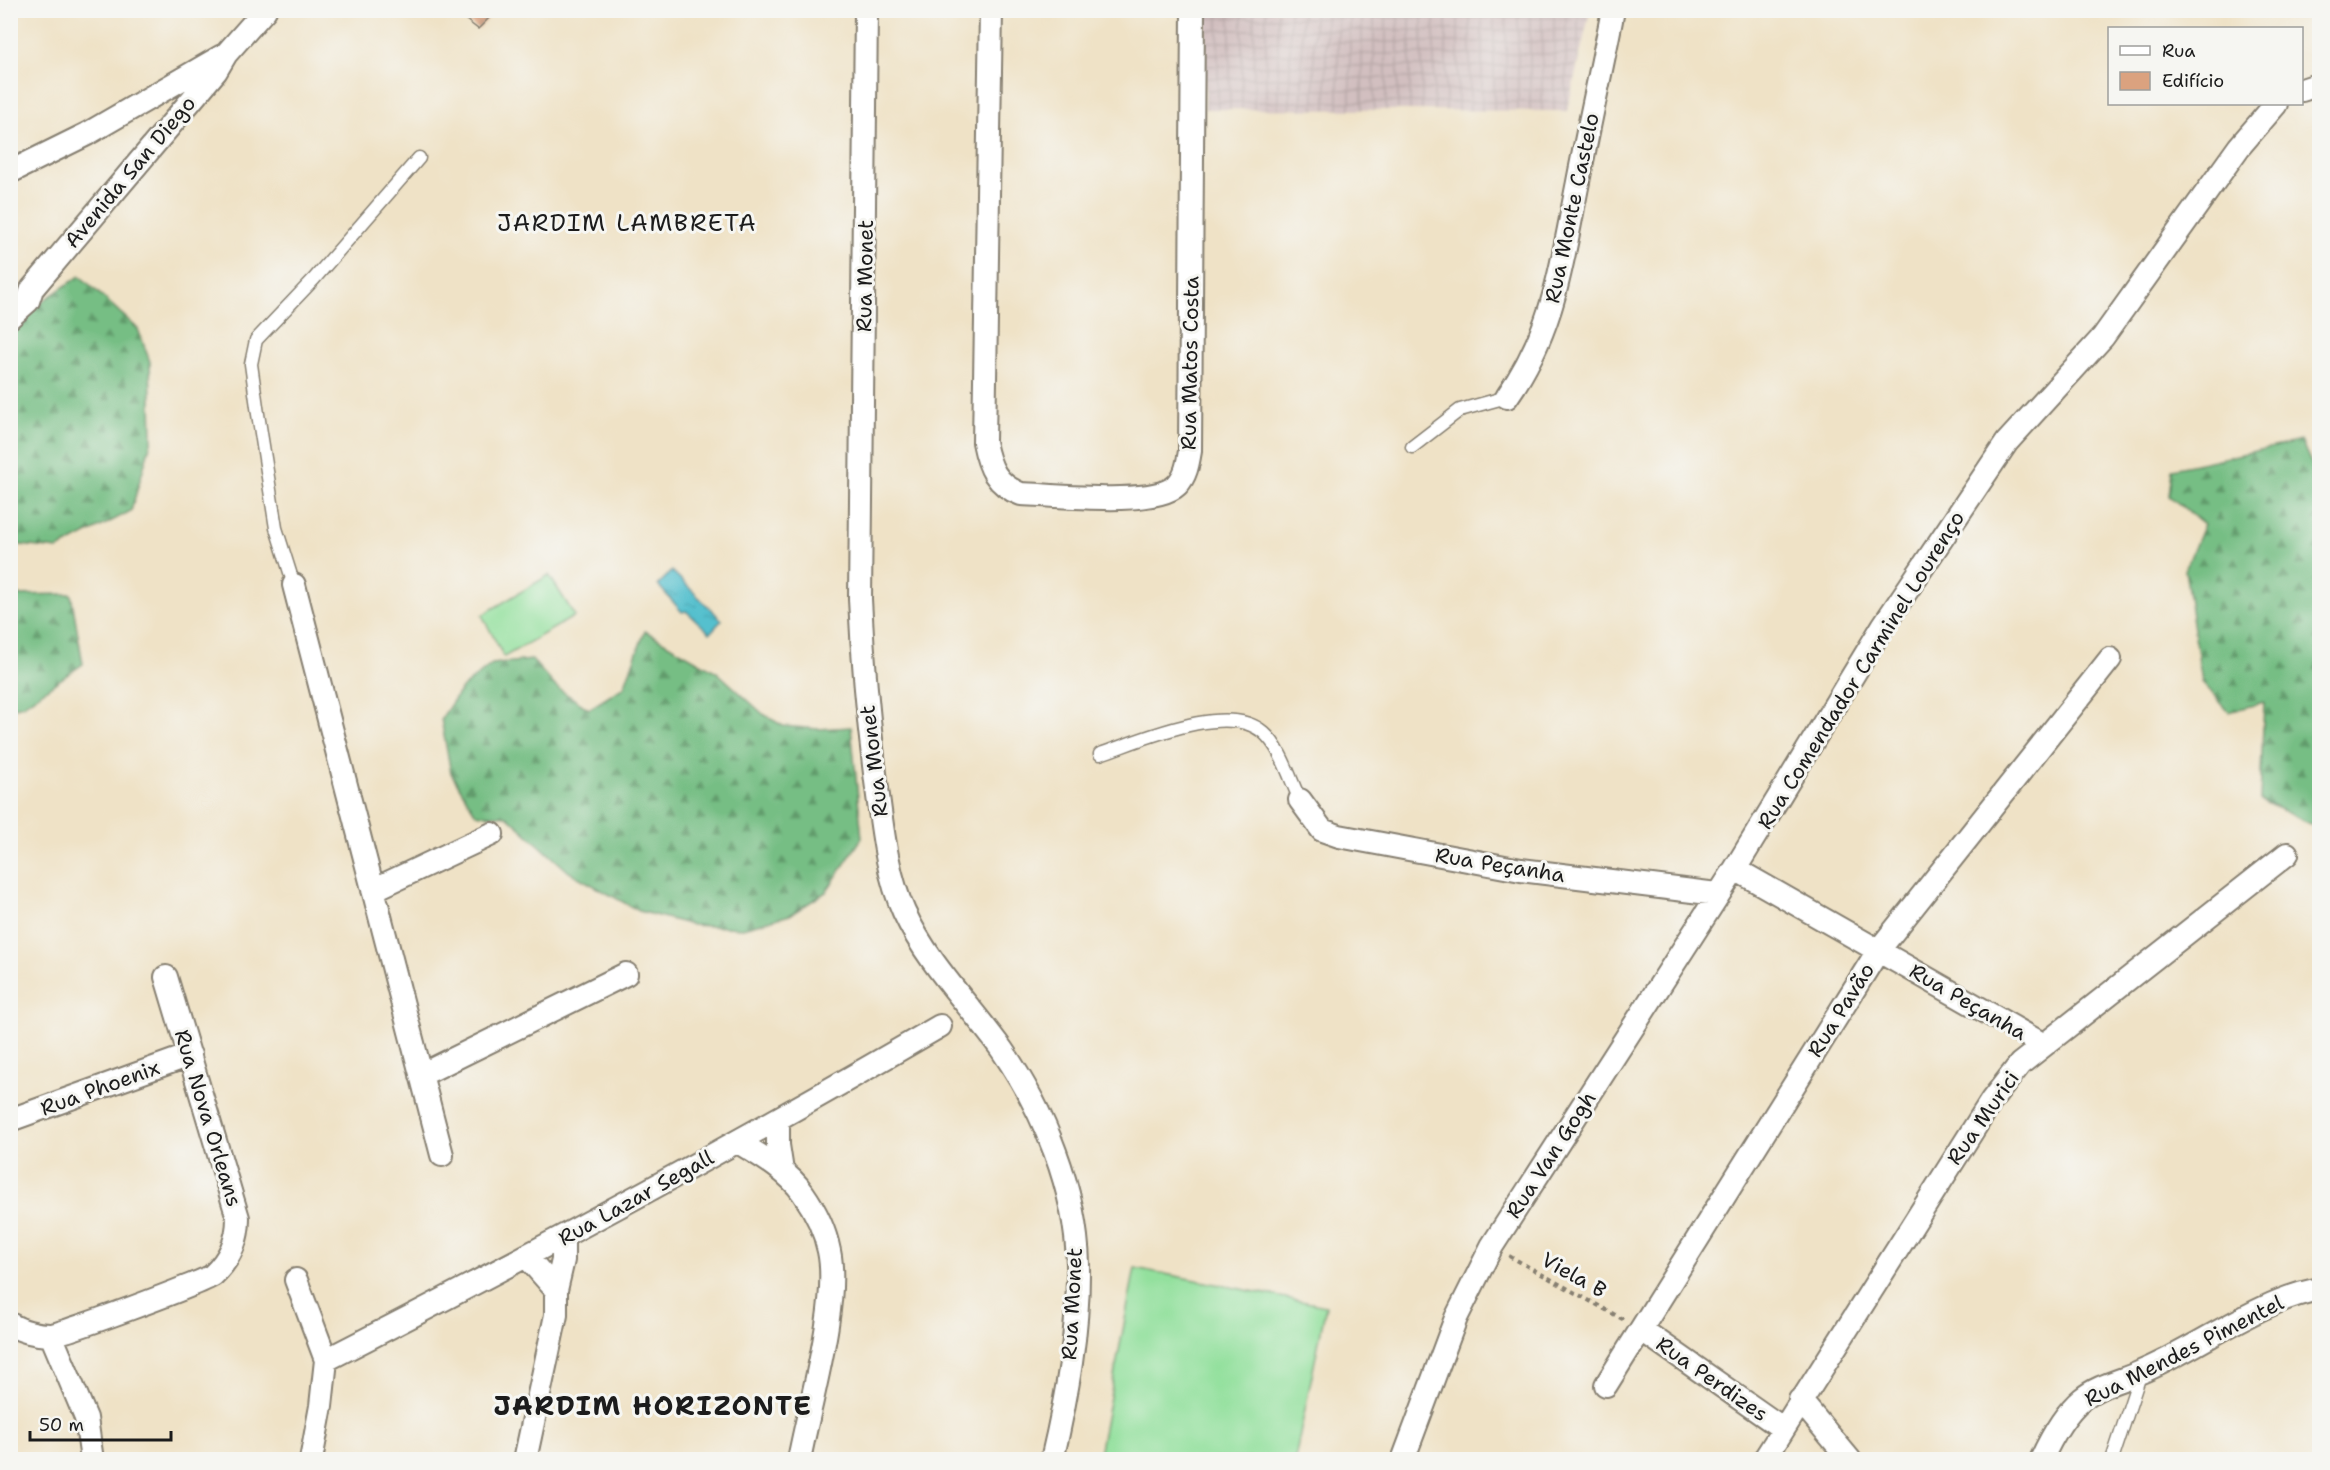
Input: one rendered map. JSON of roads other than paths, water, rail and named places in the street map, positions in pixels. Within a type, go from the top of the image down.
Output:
[{"type":"street","points":[[10,172],[87,134],[226,54],[265,10]]},
{"type":"street","name":"Rua Monet","points":[[866,10],[860,599],[863,665],[873,761],[881,823],[903,909],[921,945],[1001,1049],[1022,1082],[1047,1133],[1061,1170],[1074,1227],[1078,1263],[1066,1398],[1052,1460]]},
{"type":"street","name":"Rua Matos Costa","points":[[991,10],[984,442],[987,457],[994,476],[1006,489],[1021,494],[1138,498],[1158,495],[1176,486],[1186,473],[1190,451],[1193,10]]},
{"type":"street","name":"Rua Monte Castelo","points":[[1507,397],[1527,369],[1540,342],[1558,286],[1613,10]]},
{"type":"street","name":"Avenida San Diego","points":[[10,317],[28,301],[32,289],[216,71],[226,54]]},
{"type":"street","points":[[2303,89],[2319,84]]},
{"type":"street","name":"Rua Comendador Carminel Lourenço","points":[[1735,869],[1883,626],[2007,442],[2103,337],[2239,147],[2275,105]]},
{"type":"street","name":"Avenida San Diego","points":[[10,298],[18,290],[32,289]]},
{"type":"street","points":[[294,585],[442,1155]]},
{"type":"street","name":"Rua Pavão","points":[[1606,1384],[1878,951],[1944,865],[2110,660]]},
{"type":"street","name":"Rua Peçanha","points":[[1300,800],[1322,830],[1340,836],[1521,870],[1717,894]]},
{"type":"street","points":[[373,890],[492,834]]},
{"type":"street","name":"Rua Murici","points":[[1764,1460],[1782,1428],[1992,1100],[2020,1064],[2287,854]]},
{"type":"street","name":"Rua Van Gogh","points":[[1404,1460],[1456,1318],[1492,1246],[1735,869]]},
{"type":"street","name":"Rua Peçanha","points":[[1735,869],[2044,1045]]},
{"type":"street","points":[[421,1075],[626,974]]},
{"type":"street","name":"Rua Nova Orleans","points":[[51,1335],[186,1288],[211,1277],[227,1259],[237,1240],[238,1218],[166,976]]},
{"type":"street","name":"Rua Lazar Segall","points":[[326,1360],[563,1238],[778,1120],[940,1026]]},
{"type":"street","name":"Rua Phoenix","points":[[10,1120],[190,1055]]},
{"type":"street","points":[[778,1120],[777,1145],[782,1171]]},
{"type":"street","points":[[738,1142],[782,1171],[802,1191],[821,1224],[830,1252],[828,1316],[799,1460]]},
{"type":"street","points":[[525,1460],[556,1315],[556,1290],[563,1260],[563,1238]]},
{"type":"street","points":[[527,1257],[556,1290]]},
{"type":"street","points":[[296,1281],[326,1360],[312,1460]]},
{"type":"street","name":"Rua Mendes Pimentel","points":[[2041,1460],[2066,1415],[2092,1392],[2141,1372],[2274,1304],[2301,1292],[2319,1289]]},
{"type":"street","points":[[10,1324],[18,1329],[51,1335],[86,1418],[92,1460]]},
{"type":"street","name":"Rua Perdizes","points":[[1642,1330],[1782,1428]]},
{"type":"street","name":"Rua Perdizes","points":[[1800,1400],[1850,1460]]},
{"type":"lane","points":[[294,585],[276,528],[258,414],[252,351],[256,340],[314,279],[418,158]]},
{"type":"lane","points":[[1412,447],[1460,410],[1507,397]]},
{"type":"lane","points":[[1100,753],[1202,720],[1238,722],[1262,731],[1277,752],[1300,800]]},
{"type":"lane","points":[[2112,1460],[2141,1372]]},
{"type":"water","points":[[672,571],[722,620],[710,633],[686,611],[682,612],[658,585]]},
{"type":"district","name":"JARDIM LAMBRETA","points":[[627,223]]},
{"type":"district","name":"JARDIM HORIZONTE","points":[[653,1405]]}]
